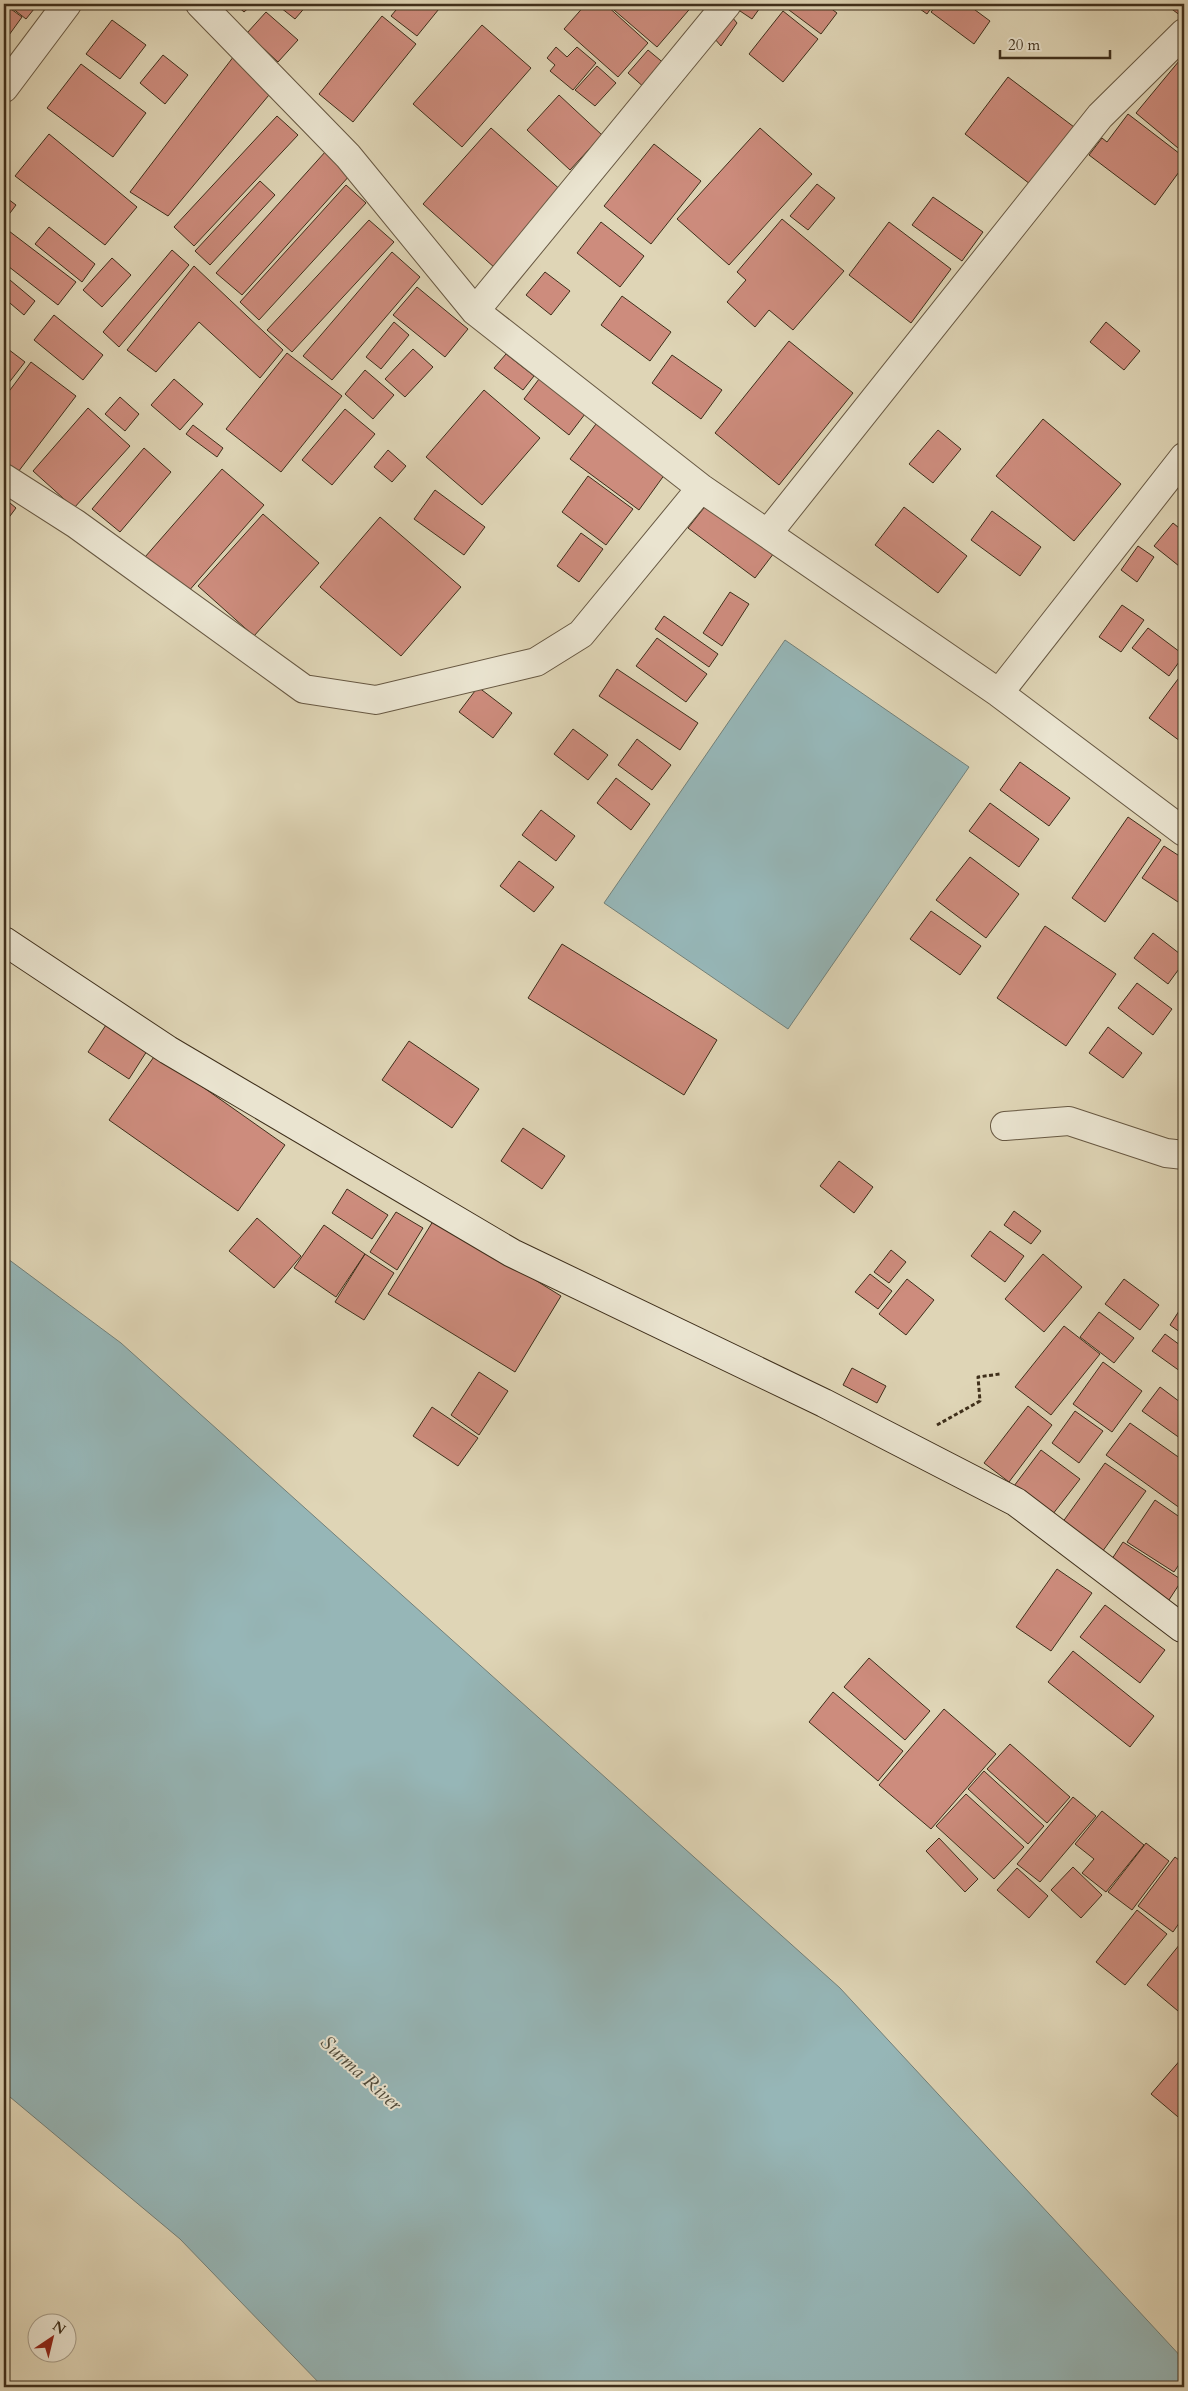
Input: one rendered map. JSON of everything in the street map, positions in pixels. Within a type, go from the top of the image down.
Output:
[{"type":"street","points":[[4,88],[66,4]]},
{"type":"street","points":[[200,4],[348,156],[476,312],[701,488],[1000,692],[1184,832]]},
{"type":"street","points":[[476,312],[727,4]]},
{"type":"street","points":[[768,533],[1100,116],[1184,33]]},
{"type":"street","points":[[1000,692],[1184,457]]},
{"type":"street","points":[[4,478],[76,524],[304,689],[376,700],[536,662],[581,634],[701,488]]},
{"type":"street","points":[[4,941],[168,1050],[512,1253],[824,1403],[1016,1502],[1184,1627]]},
{"type":"street","points":[[1004,1126],[1069,1121],[1166,1152],[1184,1155]]},
{"type":"path","points":[[904,1444],[980,1401],[978,1377],[1000,1374]]},
{"type":"water","points":[[785,640],[969,767],[788,1029],[604,903]]},
{"type":"water","name":"Surma River","points":[[4,1256],[121,1343],[840,1988],[1184,2360],[1184,2387],[323,2387],[180,2239],[4,2092]]},
{"type":"building","points":[[4,4],[22,17],[4,42]]},
{"type":"building","points":[[7,4],[38,4],[26,19]]},
{"type":"building","points":[[235,4],[253,4],[244,12]]},
{"type":"building","points":[[276,4],[308,4],[295,19]]},
{"type":"building","points":[[401,4],[443,4],[417,36],[391,16]]},
{"type":"building","points":[[586,4],[605,4],[648,43],[618,77],[564,29]]},
{"type":"building","points":[[607,4],[694,4],[657,47]]},
{"type":"building","points":[[741,4],[762,5],[752,19],[737,9]]},
{"type":"building","points":[[781,4],[825,4],[837,13],[821,34]]},
{"type":"building","points":[[913,4],[934,4],[927,14]]},
{"type":"building","points":[[938,4],[967,4],[990,21],[974,44],[931,12]]},
{"type":"building","points":[[1165,4],[1184,4],[1184,12],[1181,16]]},
{"type":"building","points":[[783,11],[818,39],[783,82],[749,54]]},
{"type":"building","points":[[266,12],[298,40],[278,62],[247,33]]},
{"type":"building","points":[[382,16],[416,44],[353,122],[319,94]]},
{"type":"building","points":[[732,17],[737,23],[721,46],[714,38]]},
{"type":"building","points":[[112,20],[146,45],[120,79],[86,54]]},
{"type":"building","points":[[482,25],[531,68],[462,147],[413,104]]},
{"type":"building","points":[[556,47],[567,57],[577,47],[596,63],[573,90],[550,71],[555,65],[547,58]]},
{"type":"building","points":[[648,50],[666,65],[646,89],[628,73]]},
{"type":"building","points":[[163,55],[188,75],[165,104],[140,83]]},
{"type":"building","points":[[1184,55],[1184,153],[1136,113]]},
{"type":"building","points":[[234,56],[274,89],[168,216],[130,192]]},
{"type":"building","points":[[81,64],[146,113],[113,157],[47,108]]},
{"type":"building","points":[[597,66],[616,83],[595,106],[575,90]]},
{"type":"building","points":[[1008,77],[1074,127],[1030,184],[965,134]]},
{"type":"building","points":[[559,95],[602,135],[570,170],[527,130]]},
{"type":"building","points":[[1128,114],[1184,157],[1184,165],[1155,205],[1089,155],[1102,138],[1107,142]]},
{"type":"building","points":[[277,116],[298,135],[194,246],[174,227]]},
{"type":"building","points":[[491,128],[563,192],[495,268],[423,204]]},
{"type":"building","points":[[760,128],[812,174],[729,265],[677,219]]},
{"type":"building","points":[[49,134],[137,207],[105,245],[15,176]]},
{"type":"building","points":[[654,144],[701,181],[651,244],[604,206]]},
{"type":"building","points":[[326,151],[351,174],[242,295],[216,273]]},
{"type":"building","points":[[260,181],[275,195],[210,265],[195,251]]},
{"type":"building","points":[[817,184],[835,198],[808,230],[790,216]]},
{"type":"building","points":[[346,185],[366,203],[259,320],[240,302]]},
{"type":"building","points":[[4,196],[16,205],[4,221]]},
{"type":"building","points":[[933,197],[983,232],[962,261],[912,225]]},
{"type":"building","points":[[782,219],[844,271],[793,330],[769,310],[755,327],[727,302],[746,280],[737,272]]},
{"type":"building","points":[[369,220],[394,242],[292,352],[267,330]]},
{"type":"building","points":[[601,222],[644,256],[620,287],[577,253]]},
{"type":"building","points":[[889,222],[951,269],[911,323],[849,275]]},
{"type":"building","points":[[49,227],[95,264],[82,282],[35,244]]},
{"type":"building","points":[[5,228],[76,282],[58,305],[4,263]]},
{"type":"building","points":[[172,250],[189,265],[119,347],[103,332]]},
{"type":"building","points":[[392,252],[420,277],[332,380],[303,356]]},
{"type":"building","points":[[112,258],[131,275],[102,307],[83,290]]},
{"type":"building","points":[[194,266],[283,350],[260,378],[199,322],[156,372],[127,350]]},
{"type":"building","points":[[545,272],[570,291],[551,315],[526,295]]},
{"type":"building","points":[[4,275],[35,301],[24,315],[4,298]]},
{"type":"building","points":[[417,287],[468,329],[445,357],[393,315]]},
{"type":"building","points":[[622,296],[671,332],[650,361],[601,325]]},
{"type":"building","points":[[54,315],[103,355],[83,380],[34,340]]},
{"type":"building","points":[[394,322],[409,335],[381,369],[366,357]]},
{"type":"building","points":[[1106,322],[1140,351],[1124,370],[1090,342]]},
{"type":"building","points":[[789,341],[853,393],[779,485],[715,433]]},
{"type":"building","points":[[4,346],[25,362],[4,389]]},
{"type":"building","points":[[413,349],[433,367],[405,397],[385,379]]},
{"type":"building","points":[[287,353],[342,396],[281,472],[226,429]]},
{"type":"building","points":[[506,354],[534,376],[523,390],[494,368]]},
{"type":"building","points":[[672,355],[722,390],[701,419],[652,383]]},
{"type":"building","points":[[31,362],[76,396],[18,472],[4,461],[4,398]]},
{"type":"building","points":[[365,370],[394,395],[373,419],[345,394]]},
{"type":"building","points":[[174,379],[203,404],[180,430],[151,405]]},
{"type":"building","points":[[539,379],[585,414],[569,435],[524,399]]},
{"type":"building","points":[[484,390],[540,438],[482,505],[426,457]]},
{"type":"building","points":[[120,397],[139,414],[125,431],[105,414]]},
{"type":"building","points":[[88,408],[130,446],[74,508],[33,471]]},
{"type":"building","points":[[345,409],[375,434],[332,485],[302,460]]},
{"type":"building","points":[[1043,419],[1121,484],[1074,541],[996,476]]},
{"type":"building","points":[[596,424],[665,474],[639,510],[570,459]]},
{"type":"building","points":[[193,425],[223,448],[217,457],[186,434]]},
{"type":"building","points":[[938,430],[961,449],[933,483],[909,464]]},
{"type":"building","points":[[144,448],[171,472],[120,532],[92,509]]},
{"type":"building","points":[[388,450],[406,466],[392,482],[374,467]]},
{"type":"building","points":[[222,469],[264,505],[187,593],[145,557]]},
{"type":"building","points":[[588,476],[633,509],[606,545],[562,512]]},
{"type":"building","points":[[435,490],[485,527],[464,555],[414,519]]},
{"type":"building","points":[[4,498],[16,508],[4,524]]},
{"type":"building","points":[[707,504],[774,553],[755,578],[688,528]]},
{"type":"building","points":[[904,507],[967,556],[938,593],[875,545]]},
{"type":"building","points":[[992,511],[1041,547],[1020,576],[971,540]]},
{"type":"building","points":[[263,514],[319,563],[254,636],[198,586]]},
{"type":"building","points":[[380,517],[461,587],[401,656],[320,587]]},
{"type":"building","points":[[1173,523],[1184,532],[1184,570],[1154,546]]},
{"type":"building","points":[[581,533],[603,549],[579,582],[557,566]]},
{"type":"building","points":[[1138,546],[1154,557],[1137,582],[1121,570]]},
{"type":"building","points":[[730,592],[749,604],[722,646],[703,633]]},
{"type":"building","points":[[1122,605],[1144,620],[1121,652],[1099,637]]},
{"type":"building","points":[[664,616],[718,654],[709,667],[655,629]]},
{"type":"building","points":[[1148,628],[1184,655],[1169,676],[1132,648]]},
{"type":"building","points":[[657,638],[707,674],[686,702],[636,666]]},
{"type":"building","points":[[617,669],[698,723],[680,750],[599,696]]},
{"type":"building","points":[[1184,671],[1184,744],[1149,718]]},
{"type":"building","points":[[478,687],[512,713],[493,738],[459,712]]},
{"type":"building","points":[[573,729],[608,755],[588,780],[554,754]]},
{"type":"building","points":[[637,739],[671,765],[652,790],[618,765]]},
{"type":"building","points":[[1020,762],[1070,798],[1049,826],[1000,790]]},
{"type":"building","points":[[616,778],[650,804],[631,830],[597,803]]},
{"type":"building","points":[[990,803],[1039,839],[1019,867],[969,831]]},
{"type":"building","points":[[541,810],[575,836],[556,861],[522,835]]},
{"type":"building","points":[[1128,817],[1161,840],[1105,922],[1072,898]]},
{"type":"building","points":[[1164,846],[1184,859],[1184,906],[1142,878]]},
{"type":"building","points":[[970,857],[1019,894],[986,938],[936,900]]},
{"type":"building","points":[[519,861],[554,887],[534,912],[500,886]]},
{"type":"building","points":[[931,911],[981,946],[960,975],[910,939]]},
{"type":"building","points":[[1045,926],[1116,974],[1066,1046],[997,998]]},
{"type":"building","points":[[1153,933],[1184,957],[1184,962],[1168,984],[1134,958]]},
{"type":"building","points":[[562,944],[717,1040],[684,1095],[528,998]]},
{"type":"building","points":[[1137,983],[1172,1009],[1153,1035],[1118,1008]]},
{"type":"building","points":[[1184,983],[1184,994],[1179,990]]},
{"type":"building","points":[[106,1025],[147,1051],[129,1079],[88,1052]]},
{"type":"building","points":[[1108,1027],[1142,1053],[1123,1078],[1089,1053]]},
{"type":"building","points":[[409,1041],[479,1089],[452,1128],[382,1080]]},
{"type":"building","points":[[156,1054],[285,1145],[238,1211],[109,1120]]},
{"type":"building","points":[[523,1128],[565,1156],[542,1189],[501,1161]]},
{"type":"building","points":[[839,1161],[873,1187],[854,1213],[820,1186]]},
{"type":"building","points":[[347,1189],[388,1215],[372,1239],[332,1213]]},
{"type":"building","points":[[1014,1211],[1041,1231],[1031,1244],[1004,1225]]},
{"type":"building","points":[[396,1212],[423,1228],[397,1270],[370,1252]]},
{"type":"building","points":[[257,1218],[301,1256],[274,1288],[229,1251]]},
{"type":"building","points":[[435,1218],[561,1296],[515,1372],[388,1294]]},
{"type":"building","points":[[324,1225],[365,1254],[336,1297],[294,1268]]},
{"type":"building","points":[[990,1231],[1024,1256],[1005,1282],[971,1256]]},
{"type":"building","points":[[891,1250],[906,1262],[889,1283],[874,1272]]},
{"type":"building","points":[[365,1254],[394,1273],[364,1320],[335,1302]]},
{"type":"building","points":[[1043,1254],[1082,1287],[1044,1332],[1005,1299]]},
{"type":"building","points":[[870,1274],[892,1291],[878,1309],[855,1292]]},
{"type":"building","points":[[907,1279],[934,1300],[906,1335],[879,1314]]},
{"type":"building","points":[[1124,1279],[1159,1305],[1140,1330],[1105,1304]]},
{"type":"building","points":[[1179,1311],[1184,1314],[1184,1335],[1170,1325]]},
{"type":"building","points":[[1099,1312],[1134,1338],[1114,1363],[1080,1337]]},
{"type":"building","points":[[1064,1326],[1100,1354],[1051,1415],[1015,1387]]},
{"type":"building","points":[[1165,1334],[1184,1348],[1184,1374],[1152,1351]]},
{"type":"building","points":[[1103,1362],[1142,1391],[1112,1432],[1073,1404]]},
{"type":"building","points":[[852,1368],[886,1386],[877,1403],[843,1385]]},
{"type":"building","points":[[479,1372],[508,1391],[479,1435],[451,1415]]},
{"type":"building","points":[[1160,1387],[1184,1405],[1184,1441],[1142,1411]]},
{"type":"building","points":[[1028,1406],[1052,1425],[1009,1482],[984,1463]]},
{"type":"building","points":[[432,1407],[478,1438],[458,1466],[413,1436]]},
{"type":"building","points":[[1075,1411],[1103,1431],[1079,1463],[1052,1443]]},
{"type":"building","points":[[1130,1423],[1184,1461],[1184,1511],[1106,1455]]},
{"type":"building","points":[[1041,1450],[1080,1479],[1049,1519],[1011,1490]]},
{"type":"building","points":[[1105,1463],[1146,1491],[1097,1559],[1057,1530]]},
{"type":"building","points":[[1155,1500],[1184,1520],[1184,1557],[1174,1572],[1127,1542]]},
{"type":"building","points":[[1123,1542],[1182,1580],[1167,1603],[1108,1565]]},
{"type":"building","points":[[1057,1569],[1092,1593],[1051,1651],[1016,1627]]},
{"type":"building","points":[[1105,1605],[1165,1650],[1140,1683],[1080,1637]]},
{"type":"building","points":[[1073,1651],[1154,1716],[1130,1747],[1048,1682]]},
{"type":"building","points":[[869,1658],[930,1711],[905,1740],[844,1687]]},
{"type":"building","points":[[833,1692],[903,1751],[878,1781],[809,1722]]},
{"type":"building","points":[[944,1709],[996,1754],[931,1829],[879,1785]]},
{"type":"building","points":[[1010,1744],[1070,1797],[1047,1823],[987,1769]]},
{"type":"building","points":[[984,1771],[1044,1826],[1028,1844],[968,1789]]},
{"type":"building","points":[[966,1794],[1024,1847],[994,1879],[936,1826]]},
{"type":"building","points":[[1073,1797],[1096,1816],[1040,1882],[1017,1864]]},
{"type":"building","points":[[1102,1811],[1144,1845],[1106,1892],[1082,1873],[1094,1859],[1075,1844]]},
{"type":"building","points":[[939,1838],[978,1879],[965,1892],[926,1851]]},
{"type":"building","points":[[1146,1843],[1169,1861],[1132,1910],[1108,1892]]},
{"type":"building","points":[[1175,1857],[1184,1864],[1184,1916],[1173,1932],[1138,1906]]},
{"type":"building","points":[[1073,1867],[1102,1895],[1081,1918],[1051,1890]]},
{"type":"building","points":[[1017,1868],[1048,1896],[1029,1918],[997,1890]]},
{"type":"building","points":[[1137,1910],[1167,1934],[1125,1985],[1096,1962]]},
{"type":"building","points":[[1184,1939],[1184,2016],[1147,1985]]},
{"type":"building","points":[[1182,2058],[1184,2061],[1184,2122],[1151,2094]]}]
